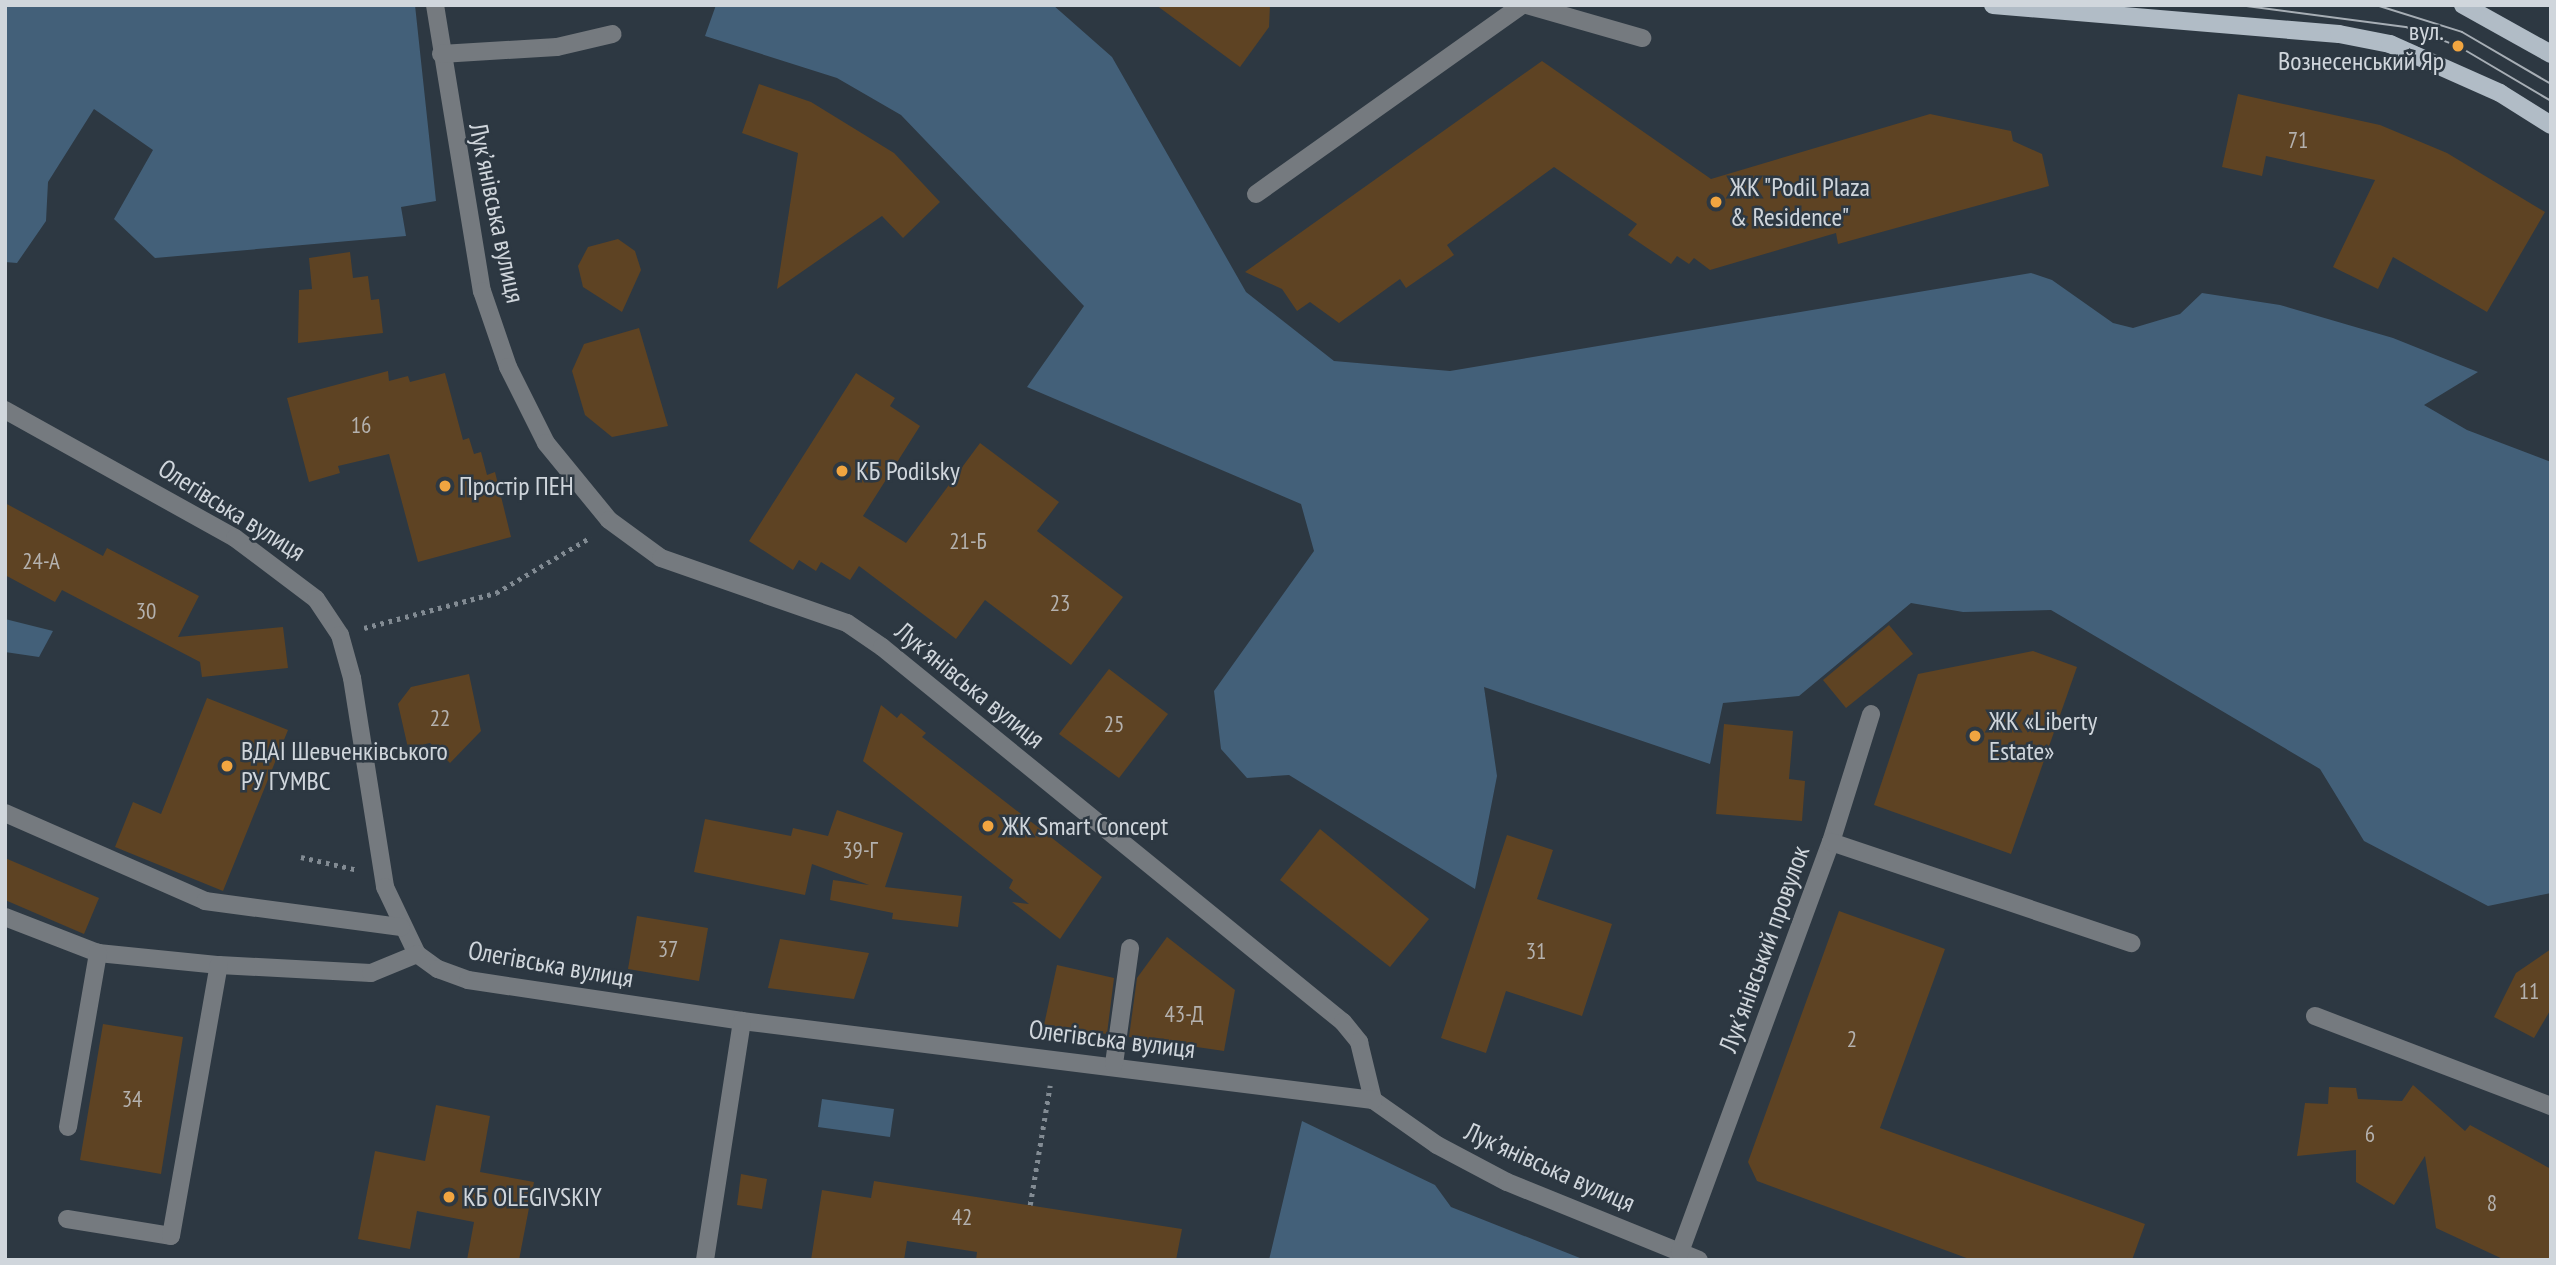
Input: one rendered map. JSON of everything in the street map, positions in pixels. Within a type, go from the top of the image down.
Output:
[{"type":"main road","points":[[1993,5],[2339,34],[2390,44],[2500,93],[2551,125]]},
{"type":"main road","points":[[2463,5],[2551,54]]},
{"type":"street","name":"Лукʼянівська вулиця","points":[[435,5],[482,291],[508,367],[546,443],[612,522],[661,558],[847,623],[1343,1022],[1359,1042],[1373,1100],[1507,1182],[1699,1260]]},
{"type":"street","points":[[1256,194],[1525,5],[1642,38]]},
{"type":"street","points":[[441,54],[558,47],[613,34]]},
{"type":"street","name":"Олегівська вулиця","points":[[5,410],[235,538],[316,599],[340,635],[383,876],[401,927],[417,954],[468,980],[742,1021],[1114,1065],[1373,1100]]},
{"type":"street","points":[[1830,842],[1871,714]]},
{"type":"street","points":[[5,813],[205,901],[401,927]]},
{"type":"street","name":"Лукʼянівський провулок","points":[[1680,1252],[1830,842],[2131,943]]},
{"type":"street","points":[[5,917],[98,953],[219,965],[371,973],[417,954]]},
{"type":"street","points":[[1114,1065],[1129,948]]},
{"type":"street","points":[[68,1127],[98,953]]},
{"type":"street","points":[[68,1219],[171,1236],[219,965]]},
{"type":"street","points":[[2315,1016],[2551,1106]]},
{"type":"street","points":[[705,1260],[742,1021]]},
{"type":"path","points":[[340,635],[496,593],[612,522]]},
{"type":"path","points":[[301,857],[383,876]]},
{"type":"path","points":[[1030,1205],[1047,1107]]},
{"type":"shaded area","points":[[5,5],[415,5],[436,201],[401,207],[406,236],[155,258],[114,219],[153,150],[94,109],[48,182],[46,221],[17,263],[5,262]]},
{"type":"shaded area","points":[[716,5],[1053,5],[1112,57],[1246,292],[1334,361],[1450,371],[2031,273],[2052,280],[2113,323],[2133,328],[2180,314],[2202,293],[2280,305],[2393,338],[2478,372],[2424,405],[2467,430],[2551,462],[2551,893],[2488,906],[2364,841],[2320,769],[2051,610],[1963,612],[1911,603],[1799,696],[1723,703],[1710,764],[1484,687],[1497,776],[1475,889],[1289,775],[1247,778],[1221,749],[1214,691],[1314,551],[1301,504],[1027,387],[1084,306],[901,115],[837,78],[705,36]]},
{"type":"shaded area","points":[[5,619],[53,631],[39,657],[5,652]]},
{"type":"shaded area","points":[[822,1099],[894,1109],[890,1137],[818,1127]]},
{"type":"shaded area","points":[[1302,1121],[1435,1185],[1451,1207],[1585,1260],[1269,1260]]},
{"type":"building","points":[[1156,5],[1270,5],[1269,27],[1240,67]]},
{"type":"building","name":"ЖК \"Podil Plaza & Residence\"","points":[[1542,61],[1711,179],[1930,114],[2011,131],[2013,141],[2042,154],[2049,186],[1838,244],[1836,233],[1710,270],[1694,258],[1689,264],[1677,256],[1671,264],[1628,235],[1637,224],[1554,167],[1447,245],[1454,255],[1406,288],[1400,279],[1339,323],[1310,302],[1297,311],[1282,289],[1245,272]]},
{"type":"building","points":[[759,84],[811,102],[894,153],[940,202],[903,238],[882,216],[777,289],[798,153],[742,133]]},
{"type":"building","points":[[2238,94],[2380,125],[2447,153],[2545,212],[2487,312],[2393,257],[2378,289],[2333,267],[2375,180],[2266,156],[2262,176],[2222,167]]},
{"type":"building","points":[[618,239],[635,251],[641,270],[622,312],[583,287],[578,266],[588,247]]},
{"type":"building","points":[[350,252],[353,278],[368,276],[371,300],[379,299],[383,333],[298,343],[299,290],[312,289],[309,258]]},
{"type":"building","points":[[639,328],[668,426],[612,437],[585,415],[572,371],[584,344]]},
{"type":"building","points":[[388,371],[389,381],[408,376],[410,382],[445,373],[463,440],[469,438],[474,454],[481,452],[487,475],[495,472],[511,537],[418,562],[389,454],[338,466],[340,473],[309,482],[287,398]]},
{"type":"building","points":[[856,373],[895,398],[890,406],[920,426],[863,516],[906,543],[980,443],[1059,502],[1037,531],[1123,597],[1071,665],[985,600],[956,639],[859,566],[850,580],[821,562],[816,571],[799,560],[793,570],[749,541]]},
{"type":"building","points":[[5,503],[103,556],[107,548],[199,596],[178,637],[283,627],[288,668],[202,677],[200,662],[62,590],[55,602],[5,575]]},
{"type":"building","points":[[1889,625],[1913,654],[1846,708],[1823,680]]},
{"type":"building","name":"ЖК «Liberty Estate»","points":[[2033,651],[2077,667],[2011,854],[1874,805],[1918,674]]},
{"type":"building","points":[[1109,669],[1168,714],[1119,778],[1059,734]]},
{"type":"building","points":[[469,674],[481,731],[450,763],[430,743],[408,748],[398,704],[411,687]]},
{"type":"building","name":"ВДАІ Шевченківського РУ ГУМВС","points":[[207,698],[288,730],[223,891],[115,847],[133,802],[161,814]]},
{"type":"building","name":"ЖК Smart Concept","points":[[881,705],[897,718],[901,713],[926,733],[922,737],[1102,877],[1060,939],[1012,902],[1029,904],[1009,888],[1013,880],[863,761]]},
{"type":"building","points":[[1724,724],[1793,731],[1789,779],[1805,781],[1802,821],[1716,814]]},
{"type":"building","points":[[837,810],[903,833],[885,887],[962,896],[958,927],[892,919],[893,913],[830,900],[833,880],[869,885],[812,864],[805,895],[694,872],[705,819],[791,836],[793,828],[828,836]]},
{"type":"building","points":[[1320,829],[1429,919],[1390,967],[1280,880]]},
{"type":"building","points":[[1507,835],[1553,850],[1537,899],[1612,924],[1582,1016],[1506,991],[1486,1053],[1441,1038]]},
{"type":"building","points":[[5,858],[99,898],[84,934],[5,900]]},
{"type":"building","points":[[1839,911],[1945,949],[1880,1128],[2145,1224],[2132,1260],[1972,1260],[1757,1181],[1748,1162]]},
{"type":"building","points":[[637,916],[708,928],[699,981],[628,969]]},
{"type":"building","points":[[1167,937],[1235,990],[1224,1051],[1129,1037],[1137,978]]},
{"type":"building","points":[[780,939],[869,953],[854,999],[768,988]]},
{"type":"building","points":[[2551,949],[2551,1009],[2534,1038],[2494,1017],[2516,973]]},
{"type":"building","points":[[1057,965],[1114,978],[1107,1034],[1044,1025]]},
{"type":"building","points":[[103,1024],[183,1037],[161,1174],[80,1160]]},
{"type":"building","points":[[2413,1085],[2465,1131],[2470,1125],[2551,1169],[2551,1260],[2505,1260],[2436,1228],[2425,1156],[2394,1205],[2356,1182],[2356,1150],[2297,1156],[2305,1103],[2328,1104],[2329,1087],[2356,1088],[2358,1099],[2402,1101]]},
{"type":"building","name":"КБ OLEGIVSKIY","points":[[436,1105],[490,1116],[480,1172],[534,1182],[519,1260],[467,1260],[474,1222],[417,1211],[410,1249],[358,1239],[375,1151],[425,1161]]},
{"type":"building","points":[[741,1174],[767,1179],[762,1209],[737,1205]]},
{"type":"building","points":[[874,1181],[1182,1229],[1176,1260],[976,1260],[977,1252],[907,1241],[904,1260],[811,1260],[822,1190],[871,1198]]},
{"type":"tram line","points":[[2239,5],[2406,27],[2458,46],[2551,101]]},
{"type":"tram line","points":[[2376,5],[2462,32],[2551,84]]},
{"type":"place","name":"вул. Вознесенський Яр","points":[[2458,46]]},
{"type":"place","name":"ЖК \"Podil Plaza & Residence\"","points":[[1716,202]]},
{"type":"place","name":"КБ Podilsky","points":[[842,471]]},
{"type":"place","name":"Простір ПЕН","points":[[445,486]]},
{"type":"place","name":"ЖК «Liberty Estate»","points":[[1975,736]]},
{"type":"place","name":"ВДАІ Шевченківського РУ ГУМВС","points":[[227,766]]},
{"type":"place","name":"ЖК Smart Concept","points":[[988,826]]},
{"type":"place","name":"КБ OLEGIVSKIY","points":[[449,1197]]}]
